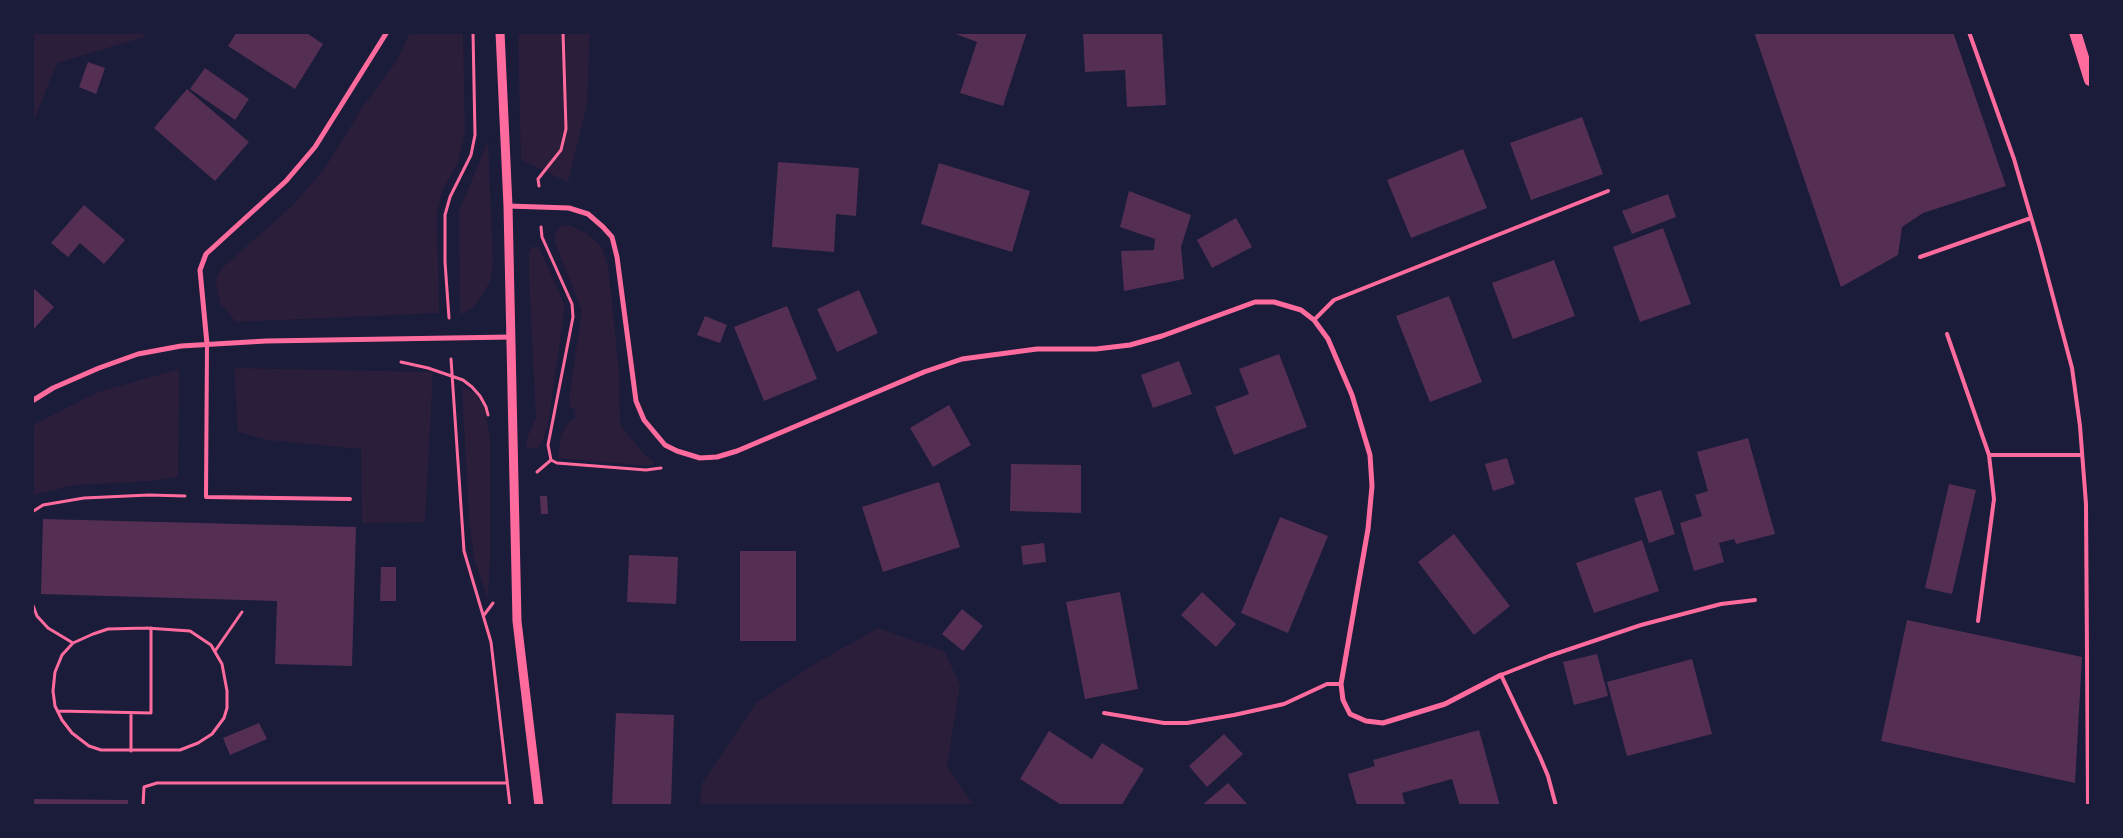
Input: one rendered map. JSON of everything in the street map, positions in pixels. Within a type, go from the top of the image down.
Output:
[{"type":"main road","points":[[2076,32],[2090,80]]},
{"type":"street","points":[[207,344],[200,270],[206,254],[280,187],[311,152],[387,32]]},
{"type":"street","points":[[500,32],[512,337],[517,620],[539,806]]},
{"type":"street","points":[[508,206],[569,208],[588,214],[612,237],[617,257],[636,401],[644,420],[665,445],[700,458],[717,457],[737,451],[924,372],[962,359],[1037,349],[1096,349],[1130,345],[1162,336],[1255,302],[1274,302],[1301,310],[1314,320],[1328,339],[1352,395],[1370,455],[1372,486],[1368,529],[1341,684],[1343,700],[1350,714],[1366,721],[1383,723],[1445,704],[1502,675]]},
{"type":"street","points":[[32,401],[68,382],[138,354],[207,344],[266,341],[512,337]]},
{"type":"lane","points":[[1969,32],[2014,159],[2072,368],[2086,504],[2088,806]]},
{"type":"lane","points":[[1314,320],[1334,300],[1608,191]]},
{"type":"lane","points":[[1920,257],[2031,218]]},
{"type":"lane","points":[[1947,334],[1989,455],[1994,499],[1978,620]]},
{"type":"lane","points":[[207,344],[206,497],[350,499]]},
{"type":"lane","points":[[1989,455],[2082,455]]},
{"type":"lane","points":[[1556,806],[1548,776],[1502,675],[1549,656],[1641,625],[1722,604],[1755,600]]},
{"type":"lane","points":[[1104,713],[1164,723],[1187,723],[1234,716],[1284,704],[1327,684],[1341,684]]},
{"type":"path","points":[[473,32],[475,135],[471,155],[450,197],[445,216],[445,262],[464,551],[491,642],[510,806]]},
{"type":"path","points":[[563,32],[566,129],[561,150],[538,179],[542,237],[572,304],[573,317],[548,445],[550,460],[646,470],[664,467],[677,451]]},
{"type":"path","points":[[396,362],[413,364],[453,375],[472,387],[486,406],[489,422]]},
{"type":"path","points":[[32,512],[43,505],[84,498],[149,495],[206,497]]},
{"type":"path","points":[[484,615],[493,605],[494,597]]},
{"type":"path","points":[[32,603],[37,616],[48,628],[74,643]]},
{"type":"path","points":[[215,651],[242,612]]},
{"type":"path","points":[[58,711],[151,712],[151,628]]},
{"type":"path","points":[[151,628],[190,631],[212,645],[222,664],[227,708],[224,718],[212,734],[198,743],[180,750],[131,752],[101,750],[89,746],[72,733],[55,706],[53,691],[55,672],[62,655],[74,643],[108,629],[151,628]]},
{"type":"path","points":[[131,712],[131,752]]},
{"type":"path","points":[[143,806],[144,787],[157,783],[506,783]]},
{"type":"shaded area","points":[[33,32],[146,33],[144,37],[57,63],[33,123]]},
{"type":"shaded area","points":[[410,33],[463,33],[465,132],[458,163],[443,189],[437,213],[439,313],[236,322],[220,303],[216,281],[221,269],[293,205],[325,168],[362,108],[396,62]]},
{"type":"shaded area","points":[[518,33],[590,33],[587,104],[568,182],[521,160]]},
{"type":"shaded area","points":[[488,141],[493,264],[490,281],[482,296],[473,307],[460,315],[459,211]]},
{"type":"shaded area","points":[[569,225],[588,234],[602,248],[608,267],[612,302],[619,373],[620,425],[645,455],[655,463],[649,466],[558,458],[561,435],[568,423],[575,418],[575,411],[570,406],[569,398],[582,311],[555,242],[555,234],[558,229]]},
{"type":"shaded area","points":[[532,247],[539,247],[565,306],[548,425],[542,443],[537,448],[526,448],[527,438],[536,418],[529,277],[529,254]]},
{"type":"shaded area","points":[[234,368],[433,372],[425,522],[362,523],[361,449],[268,440],[238,432]]},
{"type":"shaded area","points":[[179,369],[178,477],[152,481],[75,485],[33,495],[33,425],[98,392]]},
{"type":"shaded area","points":[[462,386],[476,394],[485,410],[490,437],[490,560],[488,599],[474,558],[469,519]]},
{"type":"shaded area","points":[[878,628],[945,652],[960,685],[947,767],[974,805],[700,805],[702,783],[756,703],[816,663]]},
{"type":"building","points":[[237,32],[305,32],[323,44],[295,89],[228,46]]},
{"type":"building","points":[[950,32],[1027,32],[1003,106],[960,93],[977,42]]},
{"type":"building","points":[[1083,32],[1162,32],[1166,105],[1127,107],[1125,70],[1085,72]]},
{"type":"building","points":[[1754,32],[1953,32],[2006,186],[1923,213],[1902,227],[1898,255],[1841,287]]},
{"type":"building","points":[[88,62],[105,68],[96,94],[79,87]]},
{"type":"building","points":[[205,68],[249,99],[235,120],[190,89]]},
{"type":"building","points":[[187,89],[249,142],[215,181],[154,128]]},
{"type":"building","points":[[1582,117],[1603,174],[1531,200],[1510,143]]},
{"type":"building","points":[[1463,149],[1487,208],[1411,238],[1387,180]]},
{"type":"building","points":[[778,162],[859,168],[856,216],[836,214],[834,252],[772,247]]},
{"type":"building","points":[[939,163],[1030,191],[1012,252],[921,224]]},
{"type":"building","points":[[1129,191],[1191,215],[1181,247],[1184,279],[1124,291],[1121,251],[1154,250],[1155,239],[1120,227]]},
{"type":"building","points":[[1668,194],[1676,217],[1632,234],[1622,211]]},
{"type":"building","points":[[84,205],[125,240],[104,264],[80,243],[68,257],[51,243]]},
{"type":"building","points":[[1236,218],[1252,247],[1212,268],[1197,240]]},
{"type":"building","points":[[1663,228],[1691,304],[1640,322],[1613,247]]},
{"type":"building","points":[[1554,260],[1575,316],[1513,339],[1492,283]]},
{"type":"building","points":[[32,287],[54,307],[32,331]]},
{"type":"building","points":[[859,290],[878,333],[837,352],[817,309]]},
{"type":"building","points":[[1449,296],[1482,382],[1430,402],[1396,316]]},
{"type":"building","points":[[787,306],[817,379],[764,401],[734,327]]},
{"type":"building","points":[[705,316],[727,325],[720,343],[697,335]]},
{"type":"building","points":[[1279,354],[1307,427],[1234,455],[1215,407],[1249,394],[1239,369]]},
{"type":"building","points":[[1179,361],[1192,394],[1153,408],[1141,375]]},
{"type":"building","points":[[949,405],[971,445],[933,467],[910,428]]},
{"type":"building","points":[[1748,438],[1775,534],[1736,544],[1734,539],[1719,543],[1724,562],[1694,571],[1680,523],[1702,516],[1695,495],[1708,491],[1697,452]]},
{"type":"building","points":[[1507,458],[1515,484],[1493,491],[1485,464]]},
{"type":"building","points":[[1011,464],[1081,465],[1081,513],[1010,511]]},
{"type":"building","points":[[939,482],[960,547],[883,572],[862,507]]},
{"type":"building","points":[[1949,484],[1976,490],[1952,594],[1925,588]]},
{"type":"building","points":[[1661,490],[1675,534],[1649,543],[1634,498]]},
{"type":"building","points":[[540,496],[547,496],[548,514],[541,514]]},
{"type":"building","points":[[1280,517],[1328,536],[1288,633],[1241,613]]},
{"type":"building","points":[[43,519],[356,527],[352,666],[275,664],[277,601],[41,594]]},
{"type":"building","points":[[1454,534],[1510,606],[1474,635],[1418,562]]},
{"type":"building","points":[[1642,540],[1659,591],[1594,613],[1576,563]]},
{"type":"building","points":[[1044,543],[1046,562],[1023,565],[1021,546]]},
{"type":"building","points":[[740,551],[796,551],[796,641],[740,641]]},
{"type":"building","points":[[629,555],[678,557],[676,604],[627,602]]},
{"type":"building","points":[[381,567],[396,567],[396,601],[380,601]]},
{"type":"building","points":[[1120,592],[1138,689],[1085,699],[1066,602]]},
{"type":"building","points":[[1202,592],[1236,624],[1216,647],[1181,615]]},
{"type":"building","points":[[962,609],[983,626],[963,651],[942,634]]},
{"type":"building","points":[[1907,620],[2082,657],[2075,783],[1881,741]]},
{"type":"building","points":[[1597,654],[1608,696],[1574,705],[1563,662]]},
{"type":"building","points":[[1692,659],[1712,734],[1627,756],[1607,682]]},
{"type":"building","points":[[616,713],[674,715],[671,806],[612,806]]},
{"type":"building","points":[[259,723],[267,739],[230,755],[223,738]]},
{"type":"building","points":[[1479,730],[1500,806],[1460,806],[1452,779],[1402,793],[1405,804],[1400,806],[1357,806],[1348,774],[1375,766],[1373,760]]},
{"type":"building","points":[[1049,731],[1092,759],[1102,743],[1144,769],[1121,806],[1063,806],[1020,779]]},
{"type":"building","points":[[1224,734],[1243,754],[1207,787],[1189,766]]},
{"type":"building","points":[[1228,783],[1249,806],[1201,806]]},
{"type":"building","points":[[32,799],[128,800],[128,806],[32,806]]}]
